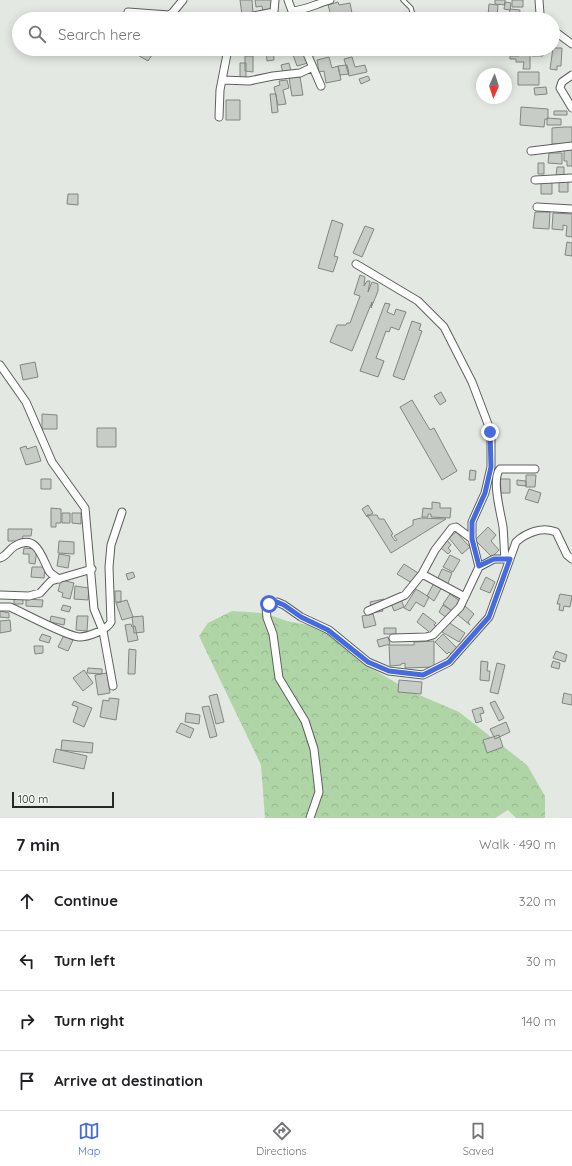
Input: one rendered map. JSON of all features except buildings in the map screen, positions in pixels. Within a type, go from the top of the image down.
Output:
[{"type":"street","points":[[173,12],[183,0]]},
{"type":"street","points":[[274,12],[275,0]]},
{"type":"street","points":[[288,0],[292,12],[306,10],[316,4],[330,0]]},
{"type":"street","points":[[538,0],[540,12]]},
{"type":"street","points":[[560,35],[572,44]]},
{"type":"street","points":[[219,117],[222,80],[227,56]]},
{"type":"street","points":[[308,56],[321,86]]},
{"type":"street","points":[[222,80],[249,81],[273,76],[300,73],[313,67]]},
{"type":"street","points":[[572,75],[562,82],[560,88],[565,100],[572,108]]},
{"type":"street","points":[[531,151],[572,146]]},
{"type":"street","points":[[535,180],[572,178]]},
{"type":"street","points":[[537,207],[572,209]]},
{"type":"street","points":[[356,264],[418,301],[444,327],[472,382],[490,432],[491,467],[485,493],[472,522],[472,539],[479,566]]},
{"type":"street","points":[[0,365],[26,402],[52,462],[85,508],[92,569],[94,609],[103,631],[113,686]]},
{"type":"street","points":[[507,559],[497,489],[498,471],[500,468],[535,469]]},
{"type":"street","points":[[0,606],[10,607],[79,637],[103,631],[112,622],[109,567],[111,545],[122,512]]},
{"type":"street","points":[[368,611],[405,595],[422,574],[435,550],[452,528],[456,527],[472,539]]},
{"type":"street","points":[[310,818],[319,792],[318,768],[305,720],[279,678],[273,634],[267,618],[266,608],[269,604],[277,602],[284,605],[301,617],[328,630],[368,662],[389,671],[423,675],[449,662],[489,617],[507,559],[516,542],[524,535],[548,529],[556,532],[567,555],[572,559]]},
{"type":"street","points":[[0,558],[15,545],[27,543],[34,545],[45,560],[50,572],[59,579]]},
{"type":"street","points":[[393,638],[426,637],[433,635],[460,607],[479,566],[494,559],[507,559]]},
{"type":"street","points":[[0,595],[29,596],[40,593],[51,581],[92,569]]},
{"type":"street","points":[[422,574],[464,597]]},
{"type":"lane","points":[[402,0],[411,8],[412,12]]},
{"type":"green space","points":[[232,611],[264,613],[287,621],[324,628],[364,664],[410,691],[459,712],[527,765],[545,796],[545,818],[516,818],[508,810],[495,818],[265,818],[261,765],[199,636],[208,623]]},
{"type":"route","points":[[269,604],[277,602],[284,605],[301,617],[328,630],[346,646],[368,662],[389,671],[423,675],[449,662],[489,617],[510,559],[494,559],[479,566],[472,539],[472,522],[485,493],[491,467],[490,432]]}]
